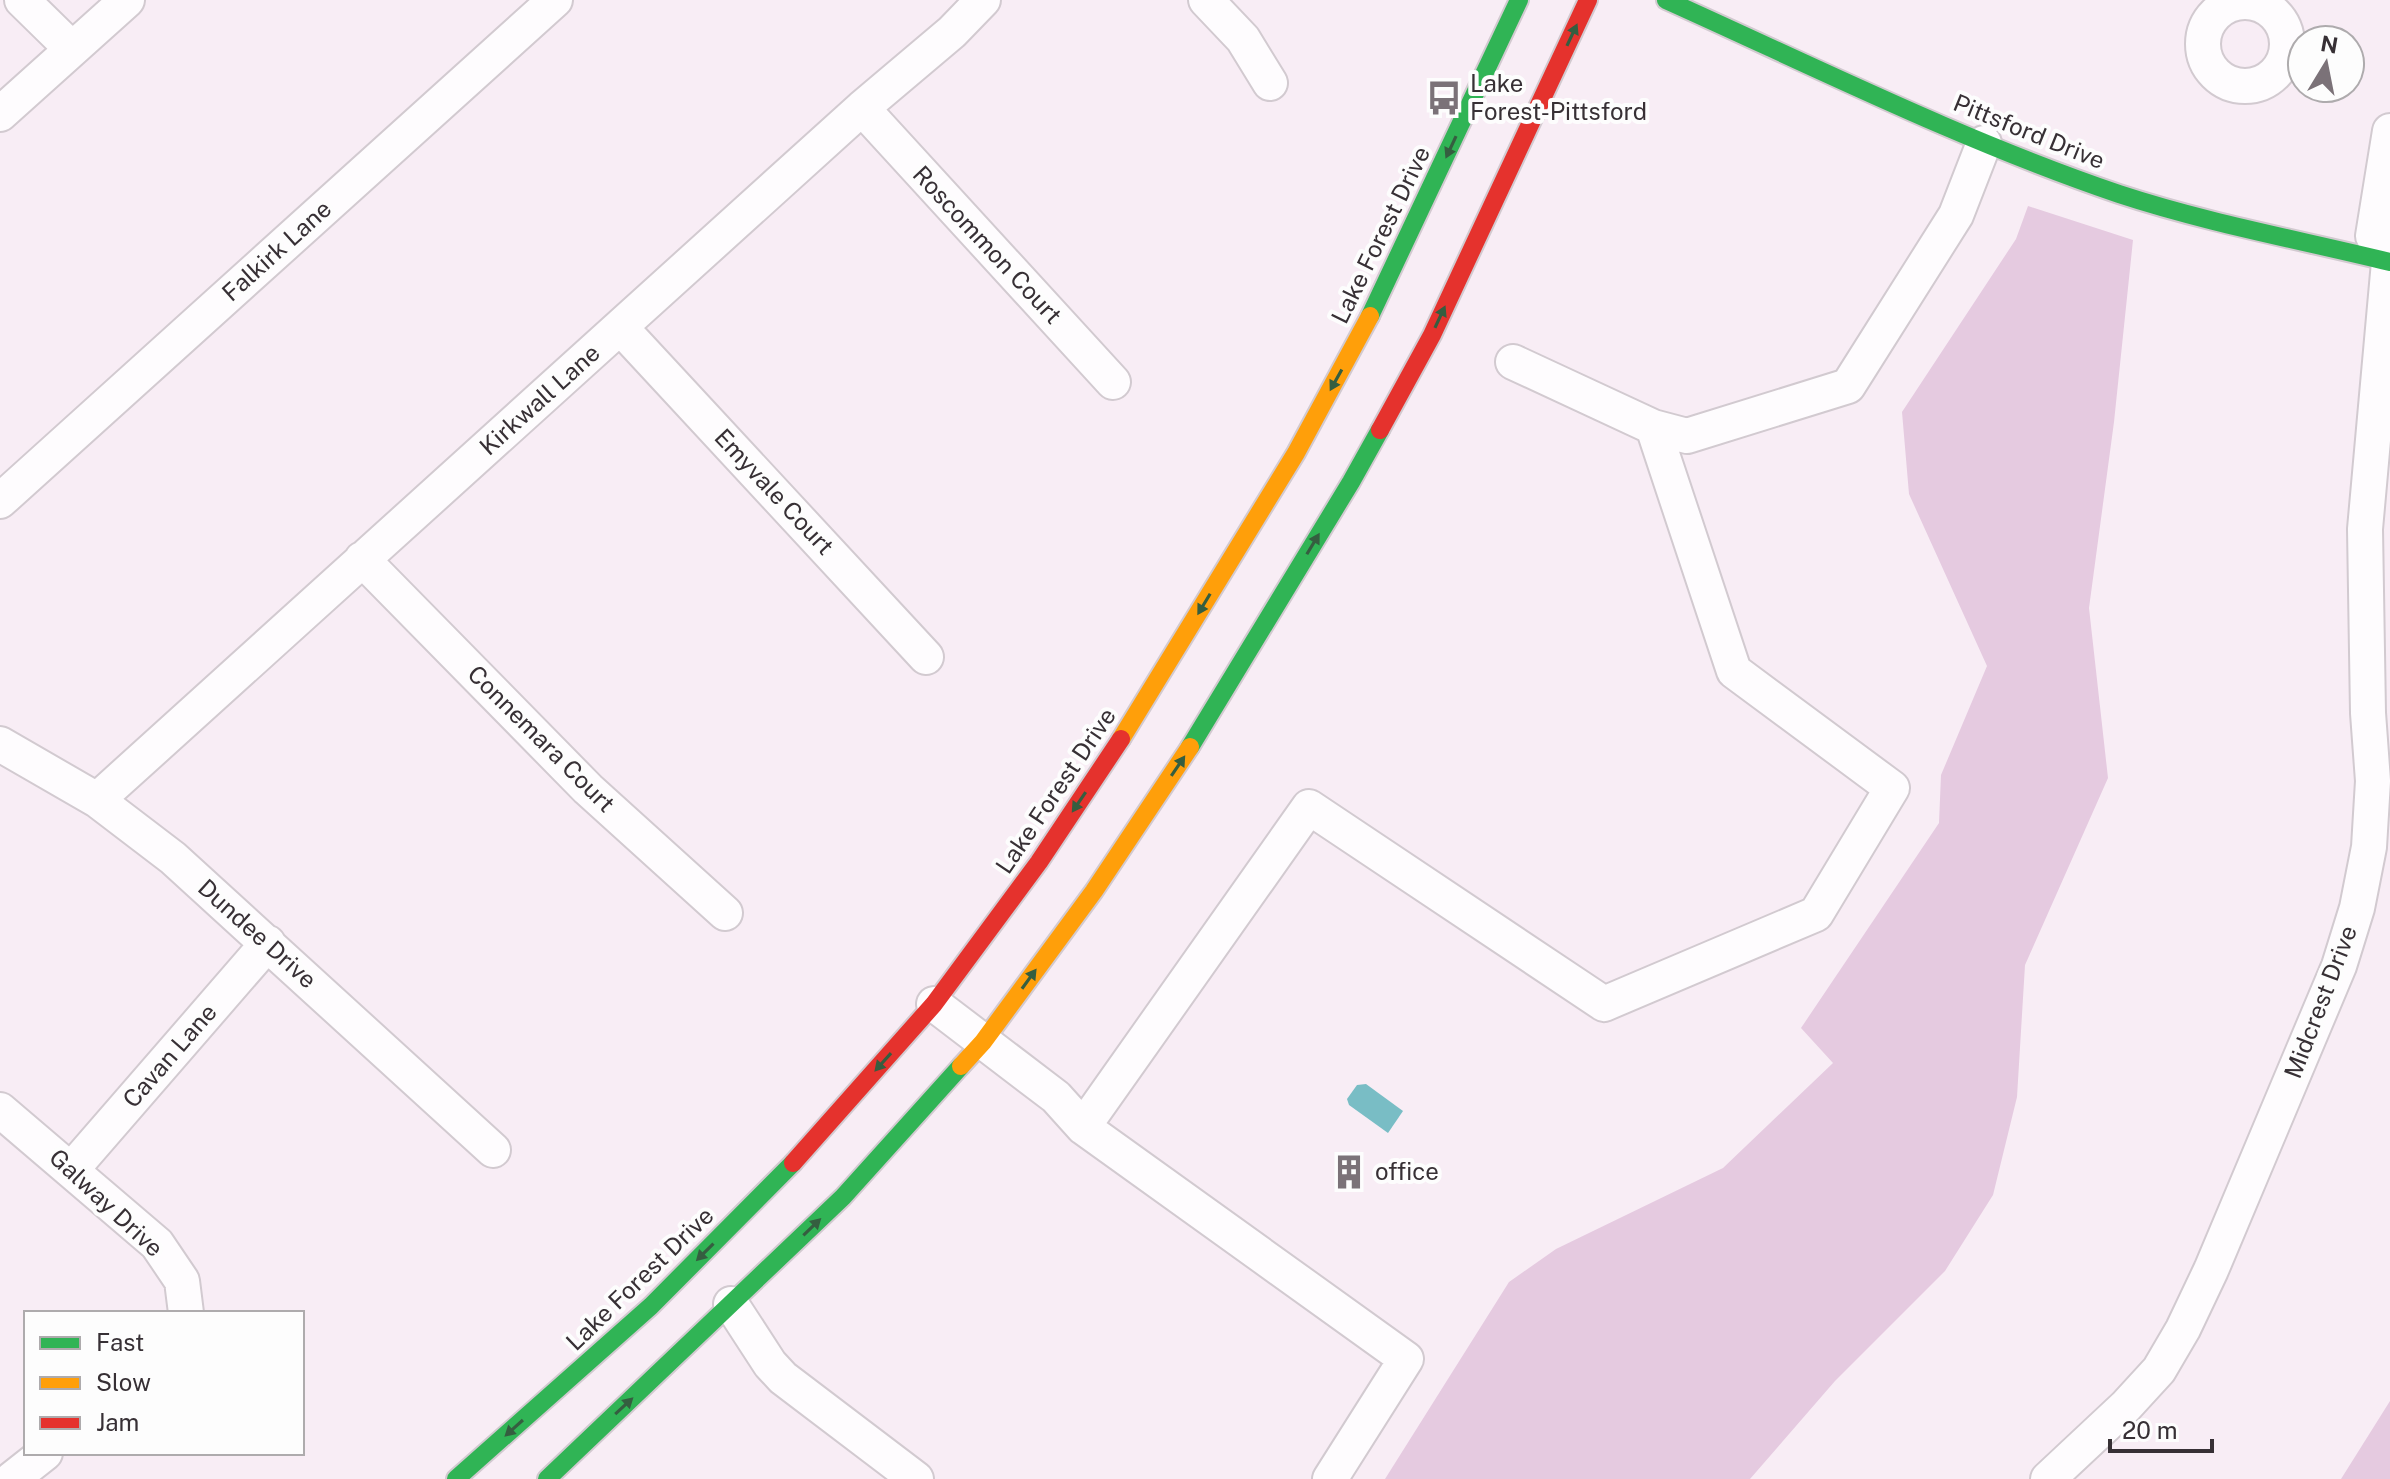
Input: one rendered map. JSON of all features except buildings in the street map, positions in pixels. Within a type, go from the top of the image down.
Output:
[{"type":"main road","name":"Lake Forest Drive","points":[[456,1479],[651,1306],[788,1168],[934,1004],[1039,862],[1141,709],[1296,453],[1376,306],[1519,0]]},
{"type":"main road","points":[[547,1479],[843,1197],[983,1042],[1094,891],[1196,738],[1351,482],[1432,335],[1588,0]]},
{"type":"main road","name":"Pittsford Drive","points":[[1666,0],[1984,143],[2120,194],[2218,221],[2390,261]]},
{"type":"street","points":[[22,0],[72,49]]},
{"type":"street","points":[[0,114],[127,0]]},
{"type":"street","name":"Falkirk Lane","points":[[0,501],[555,0]]},
{"type":"street","name":"Kirkwall Lane","points":[[97,800],[862,108],[952,32],[983,0]]},
{"type":"street","points":[[1206,0],[1243,39],[1270,83]]},
{"type":"street","name":"Roscommon Court","points":[[862,108],[1113,382]]},
{"type":"street","points":[[2390,131],[2373,236],[2390,261]]},
{"type":"street","points":[[1513,362],[1653,427],[1687,436],[1848,386],[1956,215],[1984,143]]},
{"type":"street","name":"Midcrest Drive","points":[[2048,1479],[2126,1406],[2159,1370],[2183,1329],[2211,1270],[2339,966],[2357,908],[2369,847],[2373,781],[2365,643],[2365,529],[2390,261]]},
{"type":"street","name":"Emyvale Court","points":[[621,328],[926,657]]},
{"type":"street","points":[[1083,1127],[1309,807],[1604,1004],[1816,914],[1892,788],[1734,671],[1653,427]]},
{"type":"street","name":"Connemara Court","points":[[362,559],[588,789],[725,913]]},
{"type":"street","name":"Dundee Drive","points":[[0,744],[97,800],[173,858],[493,1150]]},
{"type":"street","name":"Cavan Lane","points":[[72,1169],[268,943]]},
{"type":"street","points":[[934,1004],[1056,1097],[1083,1127],[1406,1359],[1330,1479]]},
{"type":"street","name":"Galway Drive","points":[[0,1110],[157,1244],[182,1281],[186,1311]]},
{"type":"street","points":[[731,1304],[770,1364],[783,1378],[916,1479]]},
{"type":"street","points":[[12,1479],[42,1455]]},
{"type":"shaded area","points":[[2028,206],[2133,240],[2114,422],[2089,608],[2108,778],[2025,965],[2017,1097],[1993,1195],[1945,1271],[1835,1381],[1750,1479],[1385,1479],[1509,1282],[1556,1249],[1723,1168],[1833,1063],[1801,1028],[1939,823],[1941,775],[1987,666],[1909,494],[1902,412],[2016,239]]},
{"type":"shaded area","points":[[2390,1401],[2390,1479],[2341,1479]]},
{"type":"water","points":[[1366,1084],[1403,1111],[1388,1133],[1349,1105],[1347,1099],[1357,1085]]},
{"type":"traffic: fast","points":[[1370,316],[1519,0]]},
{"type":"traffic: fast","points":[[1666,0],[2003,151],[2119,194],[2186,214],[2390,262]]},
{"type":"traffic: fast","points":[[1190,747],[1380,430]]},
{"type":"traffic: fast","points":[[547,1479],[843,1197],[961,1066]]},
{"type":"traffic: fast","points":[[456,1479],[651,1306],[793,1163]]},
{"type":"traffic: slow","points":[[1121,739],[1296,453],[1370,316]]},
{"type":"traffic: slow","points":[[961,1066],[983,1042],[1094,891],[1190,747]]},
{"type":"traffic: jam","points":[[1380,430],[1432,335],[1588,0]]},
{"type":"traffic: jam","points":[[793,1163],[934,1004],[1039,862],[1121,739]]},
{"type":"place","name":"Lake Forest-Pittsford","points":[[1444,98]]},
{"type":"place","name":"office","points":[[1349,1172]]}]
